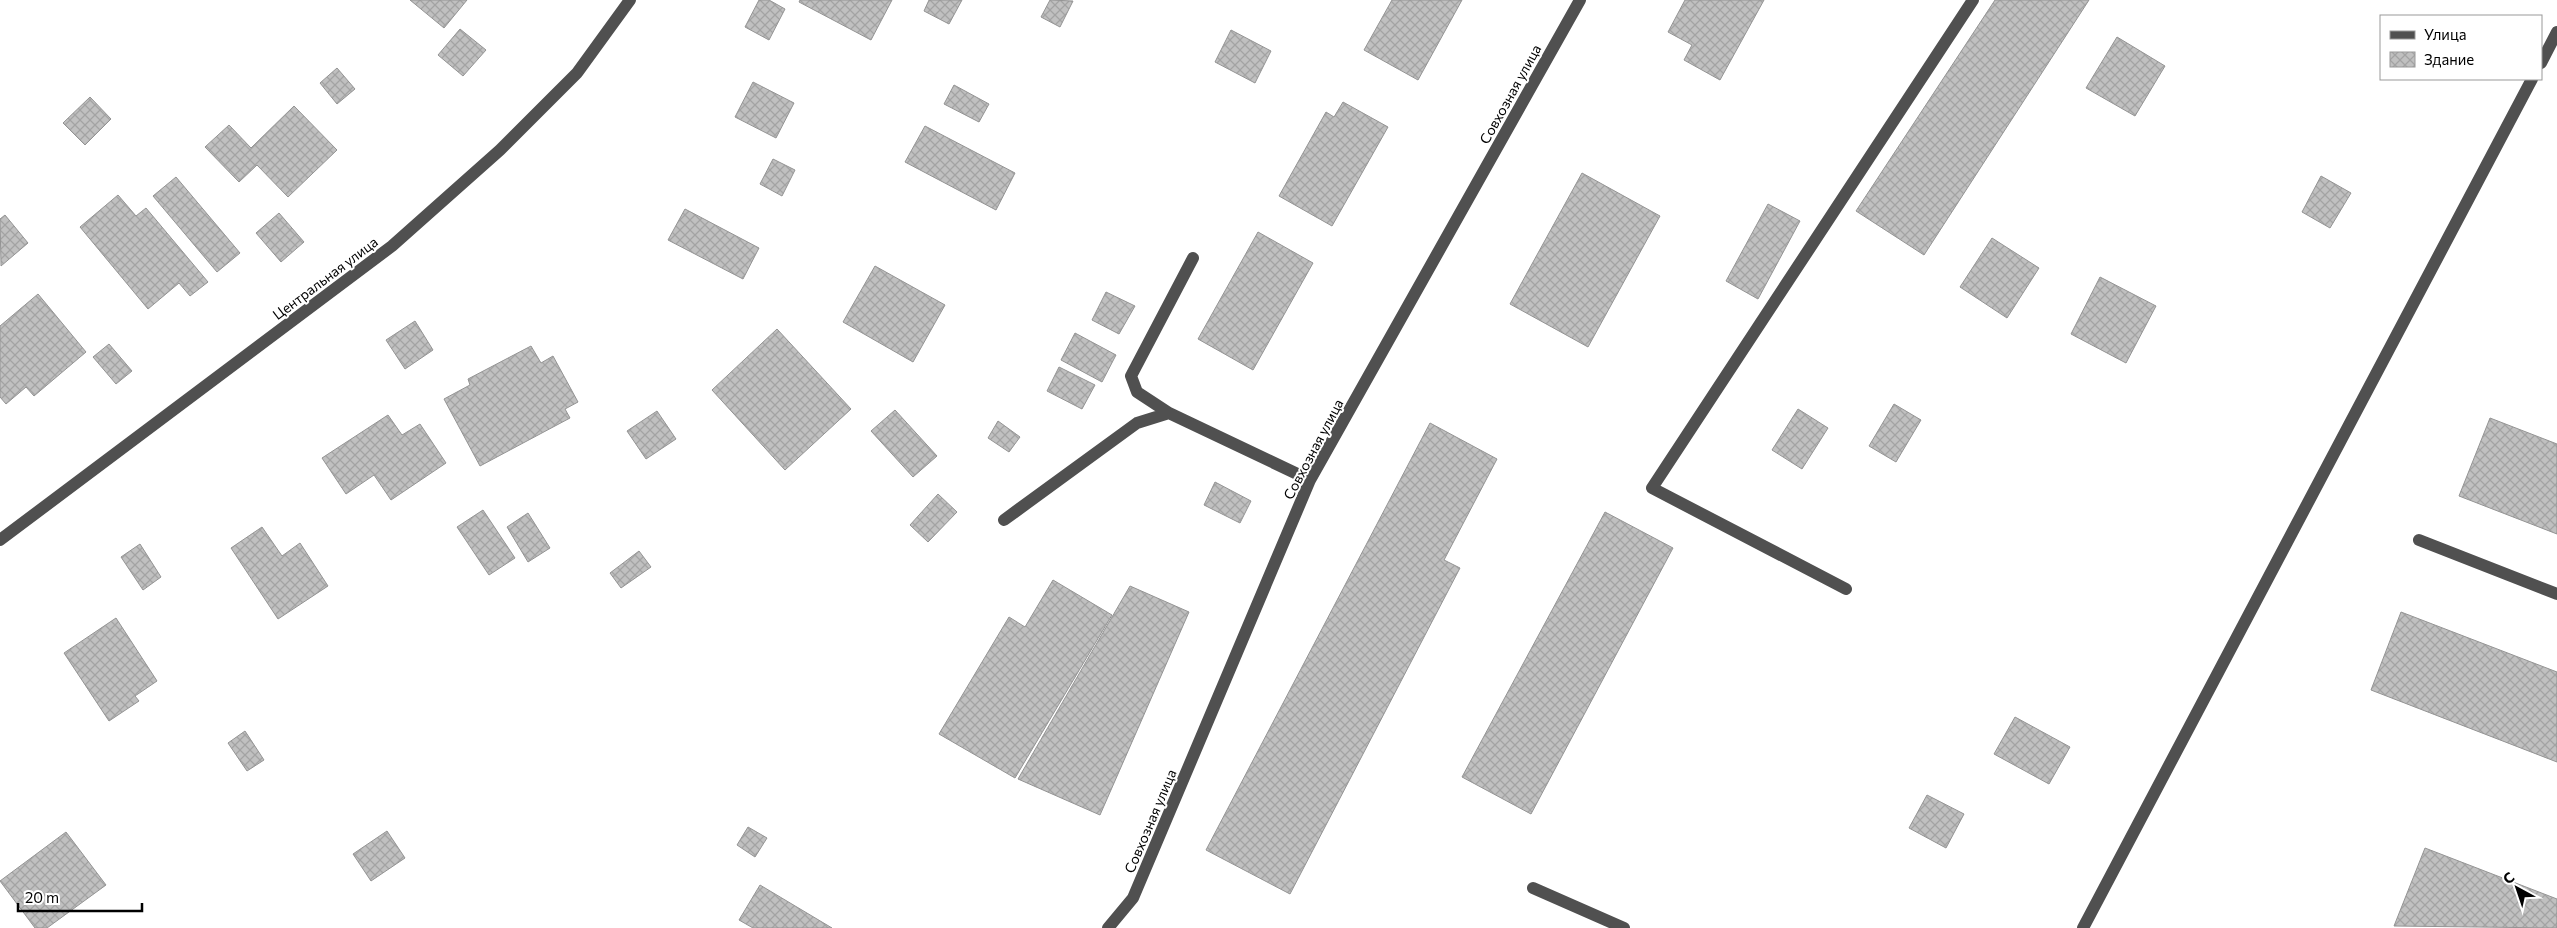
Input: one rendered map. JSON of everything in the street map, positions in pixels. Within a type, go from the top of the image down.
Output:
[{"type":"street","name":"Центральная улица","points":[[0,540],[392,246],[500,150],[577,73],[630,0]]},
{"type":"street","name":"Совхозная улица","points":[[1108,928],[1133,898],[1310,480],[1580,0]]},
{"type":"street","points":[[1846,589],[1652,488],[1973,0]]},
{"type":"street","points":[[2542,61],[2557,32]]},
{"type":"street","points":[[2083,928],[2531,80]]},
{"type":"street","points":[[1193,258],[1131,376],[1137,392],[1169,413],[1310,480]]},
{"type":"street","points":[[1004,520],[1137,423],[1169,413]]},
{"type":"street","points":[[2419,540],[2557,594]]},
{"type":"street","points":[[1533,888],[1624,928]]},
{"type":"building","points":[[410,0],[467,0],[444,28]]},
{"type":"building","points":[[759,0],[769,0],[785,9],[769,40],[745,27]]},
{"type":"building","points":[[800,0],[892,0],[871,40],[799,2]]},
{"type":"building","points":[[929,0],[962,0],[949,24],[924,11]]},
{"type":"building","points":[[1050,0],[1073,1],[1060,27],[1041,17]]},
{"type":"building","points":[[1392,0],[1462,0],[1418,80],[1364,50]]},
{"type":"building","points":[[1685,0],[1764,0],[1720,80],[1684,60],[1692,45],[1668,32]]},
{"type":"building","points":[[1995,0],[2089,0],[1924,255],[1856,211]]},
{"type":"building","points":[[460,29],[486,50],[463,76],[438,55]]},
{"type":"building","points":[[1231,30],[1271,51],[1255,83],[1215,62]]},
{"type":"building","points":[[2117,37],[2165,66],[2135,116],[2086,88]]},
{"type":"building","points":[[337,68],[355,89],[337,104],[320,83]]},
{"type":"building","points":[[753,82],[794,103],[776,138],[735,117]]},
{"type":"building","points":[[954,85],[989,104],[979,122],[944,104]]},
{"type":"building","points":[[90,97],[111,119],[85,145],[63,123]]},
{"type":"building","points":[[1343,102],[1388,127],[1332,226],[1279,196],[1326,112],[1334,117]]},
{"type":"building","points":[[294,106],[337,150],[288,197],[257,165],[239,182],[205,147],[229,125],[251,148]]},
{"type":"building","points":[[925,126],[1015,173],[996,210],[905,162]]},
{"type":"building","points":[[773,159],[795,170],[782,196],[760,184]]},
{"type":"building","points":[[1582,173],[1660,216],[1588,347],[1510,304]]},
{"type":"building","points":[[2321,176],[2351,193],[2330,228],[2302,212]]},
{"type":"building","points":[[176,177],[240,253],[217,272],[153,196]]},
{"type":"building","points":[[118,195],[136,216],[146,208],[208,282],[190,296],[179,283],[148,309],[80,227]]},
{"type":"building","points":[[1768,204],[1800,221],[1758,299],[1726,281]]},
{"type":"building","points":[[685,209],[759,248],[743,279],[668,240]]},
{"type":"building","points":[[279,213],[304,242],[281,262],[256,233]]},
{"type":"building","points":[[5,215],[28,243],[1,266],[0,219]]},
{"type":"building","points":[[1258,232],[1313,263],[1253,370],[1198,339]]},
{"type":"building","points":[[1992,238],[2039,268],[2007,318],[1960,287]]},
{"type":"building","points":[[875,266],[945,305],[913,362],[843,322]]},
{"type":"building","points":[[2100,277],[2156,306],[2126,363],[2071,334]]},
{"type":"building","points":[[1106,292],[1135,306],[1119,334],[1092,320]]},
{"type":"building","points":[[38,294],[86,352],[34,396],[26,387],[6,404],[0,397],[0,326]]},
{"type":"building","points":[[415,321],[433,350],[405,369],[386,340]]},
{"type":"building","points":[[777,329],[851,409],[785,470],[712,390]]},
{"type":"building","points":[[1075,333],[1116,355],[1102,382],[1061,360]]},
{"type":"building","points":[[109,344],[132,371],[116,384],[93,357]]},
{"type":"building","points":[[531,346],[541,363],[553,356],[578,402],[565,409],[570,418],[480,466],[444,399],[470,385],[468,379]]},
{"type":"building","points":[[1059,367],[1095,385],[1082,409],[1047,391]]},
{"type":"building","points":[[1894,404],[1921,420],[1896,462],[1869,446]]},
{"type":"building","points":[[1798,409],[1828,428],[1802,469],[1772,450]]},
{"type":"building","points":[[895,410],[937,456],[913,477],[871,431]]},
{"type":"building","points":[[657,411],[676,439],[646,459],[627,431]]},
{"type":"building","points":[[388,415],[402,435],[420,424],[446,463],[391,500],[374,475],[346,494],[322,458]]},
{"type":"building","points":[[2490,418],[2557,444],[2557,534],[2459,496]]},
{"type":"building","points":[[998,421],[1020,437],[1009,452],[988,438]]},
{"type":"building","points":[[1430,423],[1497,459],[1444,560],[1460,568],[1290,894],[1206,850]]},
{"type":"building","points":[[1215,482],[1251,501],[1240,523],[1204,505]]},
{"type":"building","points":[[938,494],[957,512],[928,542],[910,525]]},
{"type":"building","points":[[483,510],[515,558],[489,575],[457,527]]},
{"type":"building","points":[[1605,512],[1673,548],[1531,814],[1462,777]]},
{"type":"building","points":[[528,513],[550,548],[528,562],[507,527]]},
{"type":"building","points":[[262,527],[282,556],[300,543],[328,586],[278,619],[231,548]]},
{"type":"building","points":[[140,544],[161,577],[143,590],[121,557]]},
{"type":"building","points":[[639,551],[651,567],[621,588],[610,573]]},
{"type":"building","points":[[1053,580],[1112,615],[1015,778],[939,734],[1009,617],[1025,627]]},
{"type":"building","points":[[1130,586],[1189,612],[1100,815],[1018,779]]},
{"type":"building","points":[[2401,612],[2557,672],[2557,762],[2371,690]]},
{"type":"building","points":[[116,618],[157,681],[135,696],[139,701],[109,721],[64,653]]},
{"type":"building","points":[[2015,717],[2070,747],[2049,784],[1994,754]]},
{"type":"building","points":[[245,731],[264,760],[247,771],[228,743]]},
{"type":"building","points":[[1927,795],[1964,814],[1946,848],[1909,828]]},
{"type":"building","points":[[748,827],[767,838],[755,857],[737,845]]},
{"type":"building","points":[[387,831],[405,858],[371,881],[353,854]]},
{"type":"building","points":[[66,832],[106,885],[47,928],[35,928],[0,881]]},
{"type":"building","points":[[2425,848],[2557,899],[2557,928],[2394,926]]},
{"type":"building","points":[[760,885],[832,928],[753,928],[739,920]]}]
